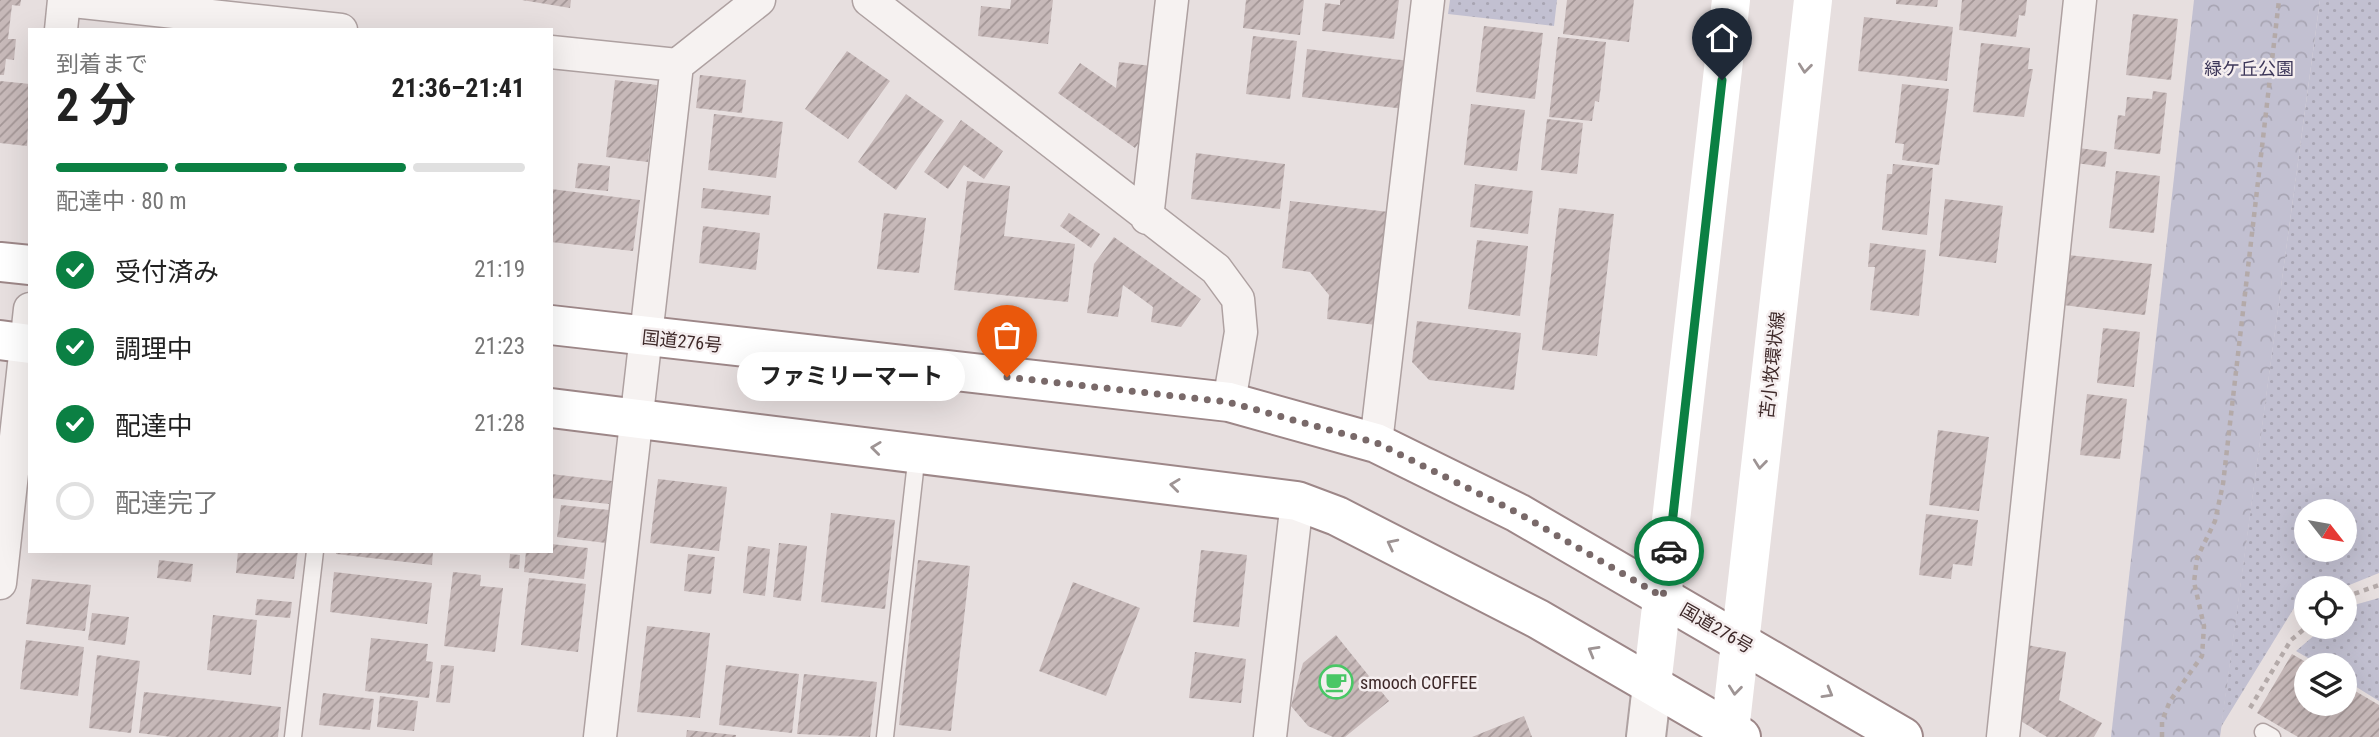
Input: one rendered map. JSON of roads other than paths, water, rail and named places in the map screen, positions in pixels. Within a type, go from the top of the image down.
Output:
[{"type":"main road","points":[[1652,685],[1731,0]]},
{"type":"main road","name":"苫小牧環状線","points":[[1734,735],[1740,642],[1813,0]]},
{"type":"main road","points":[[0,262],[28,265]]},
{"type":"main road","name":"国道276号","points":[[553,326],[1228,402],[1377,443],[1518,513],[1903,737]]},
{"type":"main road","points":[[553,408],[1297,501],[1337,516],[1538,619],[1734,735]]},
{"type":"street","points":[[61,28],[64,0],[323,28]]},
{"type":"street","points":[[553,52],[677,65],[759,0]]},
{"type":"street","points":[[869,0],[895,10],[1147,218],[1216,269],[1238,299],[1241,332],[1228,402]]},
{"type":"street","points":[[1147,218],[1172,0]]},
{"type":"street","points":[[1377,443],[1428,0]]},
{"type":"street","points":[[2003,737],[2080,0]]},
{"type":"street","points":[[600,737],[677,65]]},
{"type":"street","points":[[0,583],[21,334]]},
{"type":"street","points":[[1270,737],[1297,501]]},
{"type":"street","points":[[1646,737],[1652,685]]},
{"type":"lane","points":[[885,737],[917,453]]},
{"type":"lane","points":[[293,737],[314,553]]},
{"type":"place","name":"ファミリーマート","points":[[1007,377]]},
{"type":"place","name":"smooch COFFEE","points":[[1336,682]]},
{"type":"park label","name":"緑ケ丘公園","points":[[2249,68]]}]
